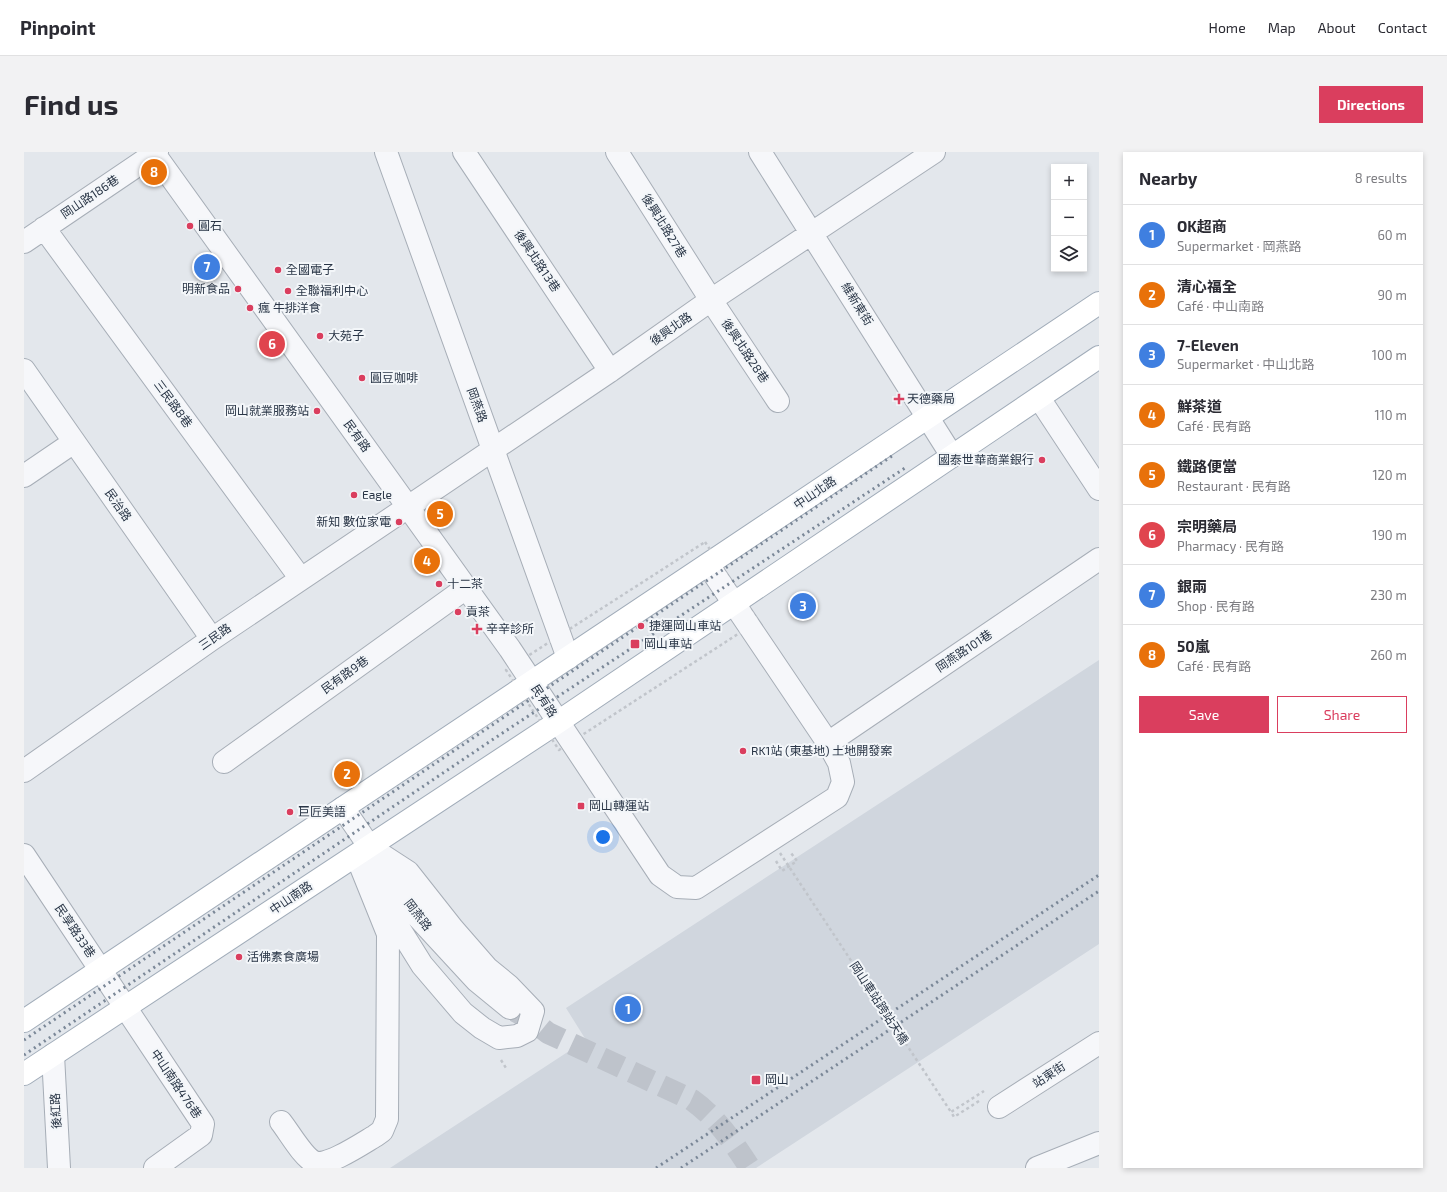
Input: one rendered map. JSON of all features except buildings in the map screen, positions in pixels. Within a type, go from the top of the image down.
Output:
[{"type":"main road","name":"中山北路","points":[[532,683],[1099,303]]},
{"type":"main road","points":[[558,722],[1099,357]]},
{"type":"main road","points":[[24,1021],[532,683]]},
{"type":"main road","name":"中山南路","points":[[24,1074],[558,722]]},
{"type":"street","name":"岡山路186巷","points":[[24,242],[155,152]]},
{"type":"street","name":"民有路","points":[[155,152],[466,588],[532,683],[660,875],[677,887],[696,888],[837,797],[844,782],[839,763],[828,743],[708,565]]},
{"type":"street","name":"岡燕路","points":[[386,152],[568,658]]},
{"type":"street","name":"後興北路13巷","points":[[464,152],[610,371]]},
{"type":"street","name":"後興北路27巷","points":[[618,152],[711,300]]},
{"type":"street","name":"維新東街","points":[[760,152],[952,456]]},
{"type":"street","name":"後興北路","points":[[408,506],[610,371],[711,300],[934,152]]},
{"type":"street","name":"三民路8巷","points":[[44,228],[301,579]]},
{"type":"street","name":"後興北路28巷","points":[[711,300],[778,402]]},
{"type":"street","name":"民治路","points":[[24,370],[212,639]]},
{"type":"street","points":[[1039,398],[1099,489]]},
{"type":"street","points":[[24,476],[74,442]]},
{"type":"street","name":"三民路","points":[[24,772],[212,639],[408,506]]},
{"type":"street","name":"岡燕路101巷","points":[[828,743],[1099,559]]},
{"type":"street","name":"民有路9巷","points":[[224,762],[466,588]]},
{"type":"street","name":"岡燕路","points":[[343,808],[417,916],[477,981],[510,1008]]},
{"type":"street","points":[[281,1122],[308,1157],[315,1163],[326,1163],[382,1131],[387,1119],[388,934],[361,867],[368,846],[408,872],[453,929],[487,968],[509,986],[533,1011],[527,1031],[517,1036],[499,1038],[482,1028],[463,1013],[422,965],[361,867]]},
{"type":"street","name":"民享路33巷","points":[[24,855],[101,969],[125,1008]]},
{"type":"street","name":"中山南路476巷","points":[[125,1008],[203,1124],[201,1135],[155,1168]]},
{"type":"street","name":"站東街","points":[[992,1102],[1099,1043]]},
{"type":"street","name":"後紅路","points":[[53,1055],[59,1168]]},
{"type":"street","points":[[1042,1167],[1099,1143]]},
{"type":"path","name":"岡山車站跨站天橋","points":[[780,853],[951,1112]]},
{"type":"path","points":[[774,857],[782,871],[796,861],[791,853],[783,858]]},
{"type":"path","points":[[986,1090],[951,1112],[954,1117],[992,1102]]},
{"type":"shaded area","points":[[1099,660],[1099,944],[756,1168],[390,1168],[586,1040],[566,1008]]},
{"type":"tunnel","points":[[515,1011],[532,1020],[548,1033],[692,1100],[717,1123],[731,1140],[750,1168]]},
{"type":"railway","points":[[24,1040],[895,454]]},
{"type":"railway","points":[[24,1055],[501,734],[905,468]]},
{"type":"railway","points":[[656,1168],[1099,875]]},
{"type":"railway","points":[[681,1168],[1099,891]]},
{"type":"place","name":"50嵐","points":[[154,172]]},
{"type":"place","name":"圓石","points":[[190,226]]},
{"type":"place","name":"銀兩","points":[[207,267]]},
{"type":"place","name":"全國電子","points":[[278,270]]},
{"type":"place","name":"明新食品","points":[[238,289]]},
{"type":"place","name":"全聯福利中心","points":[[288,291]]},
{"type":"place","name":"瘋 牛排洋食","points":[[250,308]]},
{"type":"place","name":"大苑子","points":[[320,336]]},
{"type":"place","name":"宗明藥局","points":[[272,344]]},
{"type":"place","name":"圓豆咖啡","points":[[362,378]]},
{"type":"place","name":"天德藥局","points":[[899,399]]},
{"type":"place","name":"岡山就業服務站","points":[[317,411]]},
{"type":"place","name":"國泰世華商業銀行","points":[[1042,460]]},
{"type":"place","name":"Eagle","points":[[354,495]]},
{"type":"place","name":"鐵路便當","points":[[440,514]]},
{"type":"place","name":"新知 數位家電","points":[[399,522]]},
{"type":"place","name":"鮮茶道","points":[[427,561]]},
{"type":"place","name":"十二茶","points":[[439,584]]},
{"type":"place","name":"7-Eleven","points":[[803,606]]},
{"type":"place","name":"貢茶","points":[[458,612]]},
{"type":"place","name":"捷運岡山車站","points":[[641,626]]},
{"type":"place","name":"辛辛診所","points":[[477,629]]},
{"type":"place","name":"岡山車站","points":[[635,644]]},
{"type":"place","name":"RK1站 (東基地) 土地開發案","points":[[743,751]]},
{"type":"place","name":"清心福全","points":[[347,774]]},
{"type":"place","name":"岡山轉運站","points":[[581,806]]},
{"type":"place","name":"巨匠美語","points":[[290,812]]},
{"type":"place","name":"活佛素食廣場","points":[[239,957]]},
{"type":"place","name":"OK超商","points":[[628,1009]]},
{"type":"place","name":"岡山","points":[[756,1080]]}]
